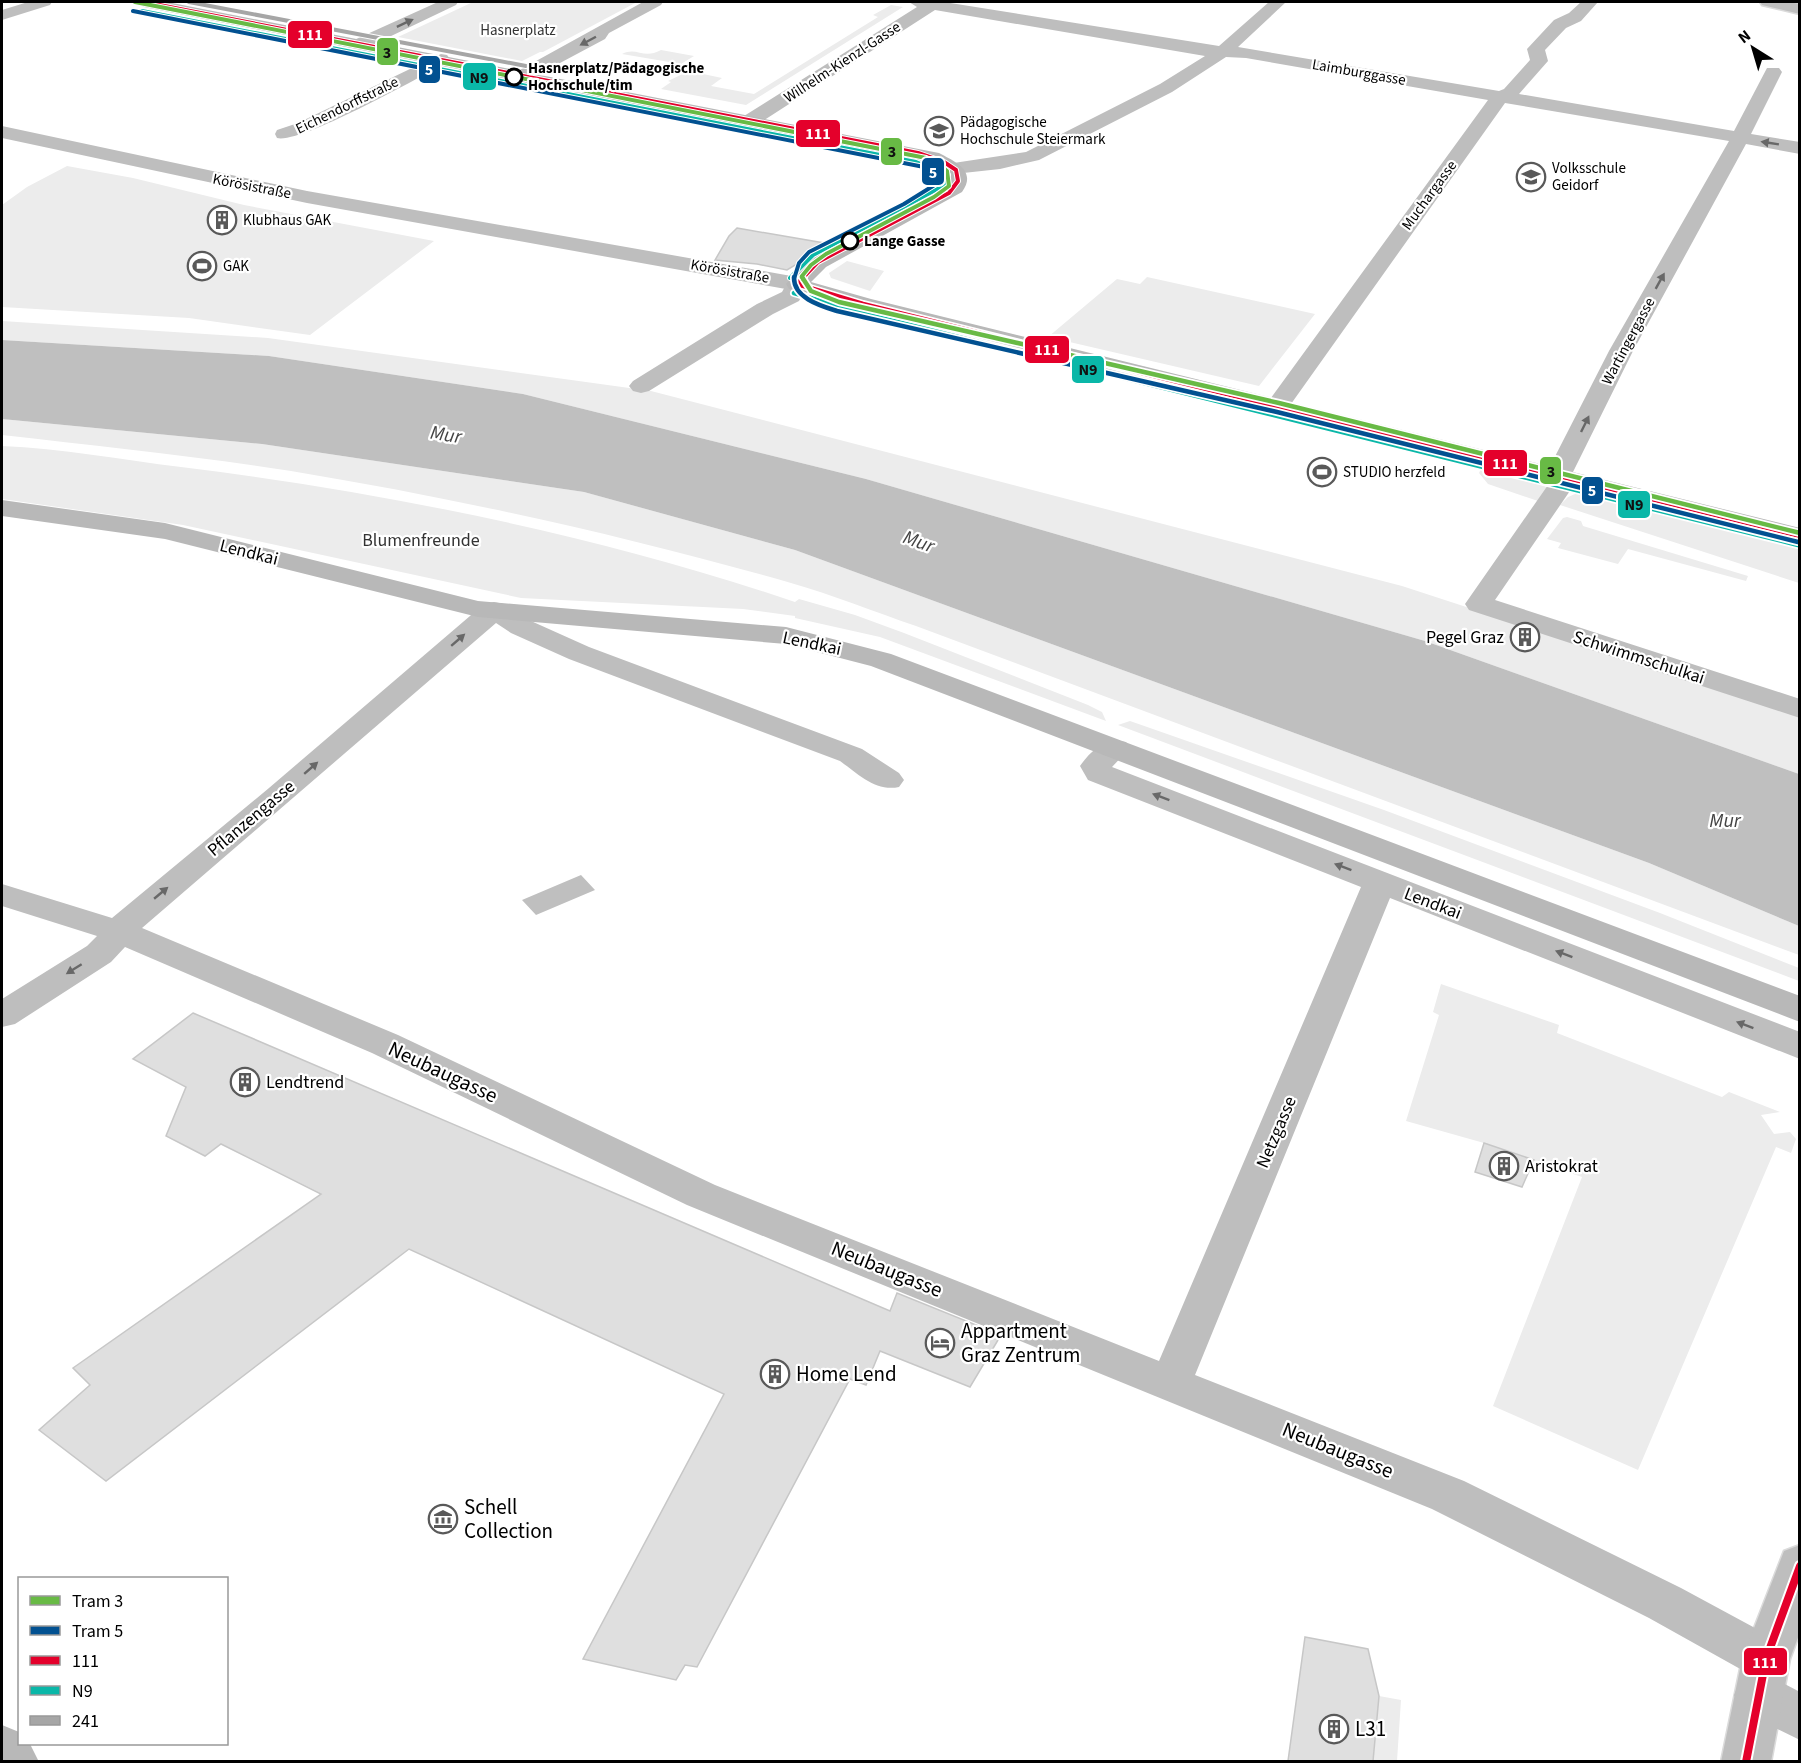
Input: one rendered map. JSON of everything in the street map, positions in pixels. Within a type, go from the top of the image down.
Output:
[{"type":"main road","points":[[144,2],[918,153],[954,178],[940,198],[818,262],[797,284]]},
{"type":"main road","name":"Körösistraße","points":[[797,284],[843,300],[1014,339],[1064,354],[1800,536]]},
{"type":"main road","name":"Lendkai","points":[[2,507],[165,531],[478,609],[786,636],[881,660],[1800,1010]]},
{"type":"main road","points":[[2,1749],[14,1761]]},
{"type":"street","points":[[2,15],[44,2]]},
{"type":"street","points":[[360,44],[450,2]]},
{"type":"street","points":[[524,75],[656,2]]},
{"type":"street","points":[[954,178],[1000,163],[1032,156],[1166,88],[1224,51],[1278,2]]},
{"type":"street","name":"Muchargasse","points":[[1277,406],[1493,105],[1502,96],[1510,93],[1539,61],[1536,49],[1560,24],[1575,17],[1590,2]]},
{"type":"street","points":[[1768,2],[1800,9]]},
{"type":"street","name":"Laimburggasse","points":[[925,3],[1209,51],[1224,51],[1502,96],[1800,148]]},
{"type":"street","name":"Wilhelm-Kienzl-Gasse","points":[[751,120],[925,3]]},
{"type":"street","name":"Eichendorffstraße","points":[[284,134],[305,128],[441,59]]},
{"type":"street","name":"Wartingergasse","points":[[1479,604],[1561,485],[1558,476],[1621,351],[1741,138],[1773,72]]},
{"type":"street","name":"Körösistraße","points":[[2,132],[307,197],[797,284]]},
{"type":"street","points":[[640,386],[749,321],[765,309],[791,296],[797,284]]},
{"type":"street","name":"Schwimmschulkai","points":[[1479,604],[1800,709]]},
{"type":"street","name":"Lendkai","points":[[494,610],[521,627],[579,653],[851,755],[888,780]]},
{"type":"street","name":"Pflanzengasse","points":[[2,1015],[99,954],[112,941],[117,931],[280,795],[494,610]]},
{"type":"street","name":"Lendkai","points":[[1115,748],[1095,766],[1099,773],[1800,1046]]},
{"type":"street","name":"Netzgasse","points":[[1171,1383],[1380,882]]},
{"type":"street","name":"Neubaugasse","points":[[2,895],[117,931],[385,1044],[701,1195],[1448,1495],[1665,1603],[1762,1677],[1800,1717]]},
{"type":"street","points":[[1746,1761],[1762,1677],[1800,1565]]},
{"type":"green space","name":"Hasnerplatz","points":[[473,2],[637,2],[522,61],[398,37]]},
{"type":"green space","points":[[891,5],[903,7],[746,105],[661,89],[671,82],[668,81],[689,71],[722,78],[711,86],[754,94],[878,17],[873,15]]},
{"type":"green space","points":[[661,50],[694,56],[681,64],[622,54],[632,51],[649,54]]},
{"type":"green space","name":"GAK","points":[[67,166],[133,178],[244,205],[434,241],[310,335],[189,318],[2,307],[2,205],[27,187]]},
{"type":"green space","points":[[847,261],[884,271],[870,291],[831,278],[829,273]]},
{"type":"green space","points":[[1147,277],[1315,314],[1259,386],[1048,337],[1117,279],[1140,284]]},
{"type":"green space","points":[[2,321],[268,338],[651,391],[1402,586],[1799,716],[1799,774],[1425,641],[866,479],[523,394],[269,356],[2,340]]},
{"type":"green space","points":[[2,419],[262,444],[584,492],[795,550],[1649,863],[1799,926],[1799,955],[916,626],[791,583],[605,534],[480,506],[354,482],[255,466],[2,435]]},
{"type":"green space","name":"Blumenfreunde","points":[[2,446],[69,452],[337,490],[414,503],[569,537],[645,556],[795,602],[799,599],[855,615],[1088,705],[1102,712],[1106,721],[880,637],[795,618],[795,616],[743,609],[521,598],[183,525],[2,499]]},
{"type":"green space","points":[[1481,469],[1542,484],[1549,489],[1541,502],[1488,484],[1479,473]]},
{"type":"green space","points":[[1582,491],[1595,493],[1593,496],[1799,548],[1799,583],[1560,505],[1568,497]]},
{"type":"green space","points":[[1563,518],[1581,521],[1583,526],[1748,576],[1746,581],[1628,549],[1618,564],[1558,548],[1561,543],[1547,539]]},
{"type":"green space","points":[[1130,721],[1384,810],[1660,913],[1799,968],[1799,981],[1118,725]]},
{"type":"green space","points":[[1441,984],[1559,1025],[1557,1033],[1722,1097],[1729,1092],[1780,1112],[1761,1115],[1774,1134],[1790,1132],[1796,1139],[1791,1153],[1776,1147],[1638,1470],[1493,1406],[1582,1177],[1484,1143],[1406,1121],[1439,1015],[1433,1012]]},
{"type":"green space","points":[[1379,1696],[1401,1700],[1397,1761],[1373,1762]]},
{"type":"water","name":"Mur","points":[[2,340],[269,356],[523,394],[866,479],[1425,641],[1799,774],[1799,926],[1649,863],[795,550],[584,492],[262,444],[2,419]]},
{"type":"water","points":[[581,875],[595,890],[536,915],[522,900]]},
{"type":"building","points":[[737,228],[830,244],[787,270],[757,264],[715,260],[729,236]]},
{"type":"building","name":"Home Lend","points":[[193,1013],[890,1311],[897,1293],[1001,1335],[970,1387],[880,1351],[866,1385],[850,1379],[697,1667],[685,1665],[676,1680],[583,1659],[724,1394],[409,1249],[106,1481],[39,1430],[90,1385],[73,1368],[321,1194],[221,1144],[205,1156],[166,1136],[186,1087],[133,1059]]},
{"type":"building","name":"Aristokrat","points":[[1484,1143],[1534,1160],[1522,1187],[1475,1172]]},
{"type":"building","name":"L31","points":[[1305,1637],[1368,1649],[1379,1696],[1373,1761],[1288,1761]]},
{"type":"tram line","name":"3","points":[[135,2],[926,158],[947,171],[949,186],[915,208],[846,242],[811,265],[802,276],[811,291],[839,302],[1279,403],[1800,533]]},
{"type":"tram line","name":"5","points":[[133,11],[924,167],[939,175],[941,181],[904,204],[809,252],[794,273],[794,282],[804,296],[837,311],[1277,412],[1798,542]]},
{"type":"transit line","name":"111","points":[[144,2],[918,153],[944,162],[956,170],[958,181],[949,193],[818,262],[797,284]]},
{"type":"transit line","name":"241","points":[[189,2],[526,66]]},
{"type":"transit line","name":"N9","points":[[142,11],[916,162],[948,175],[943,186],[813,255],[790,278]]},
{"type":"transit line","name":"111","points":[[797,284],[863,304],[1800,536]]},
{"type":"transit line","name":"N9","points":[[794,293],[861,313],[1798,545]]},
{"type":"transit line","name":"111","points":[[1746,1762],[1766,1659],[1800,1566]]},
{"type":"place","name":"Hasnerplatz/Pädagogische Hochschule/tim","points":[[514,77]]},
{"type":"place","name":"Pädagogische Hochschule Steiermark","points":[[939,131]]},
{"type":"place","name":"Volksschule Geidorf","points":[[1531,177]]},
{"type":"place","name":"Klubhaus GAK","points":[[222,220]]},
{"type":"place","name":"Lange Gasse","points":[[850,241]]},
{"type":"place","name":"GAK","points":[[202,266]]},
{"type":"place","name":"STUDIO herzfeld","points":[[1322,472]]},
{"type":"place","name":"Pegel Graz","points":[[1525,637]]},
{"type":"place","name":"Lendtrend","points":[[245,1082]]},
{"type":"place","name":"Aristokrat","points":[[1504,1166]]},
{"type":"place","name":"Appartment Graz Zentrum","points":[[940,1343]]},
{"type":"place","name":"Home Lend","points":[[775,1374]]},
{"type":"place","name":"Schell Collection","points":[[443,1519]]},
{"type":"place","name":"L31","points":[[1334,1729]]}]
